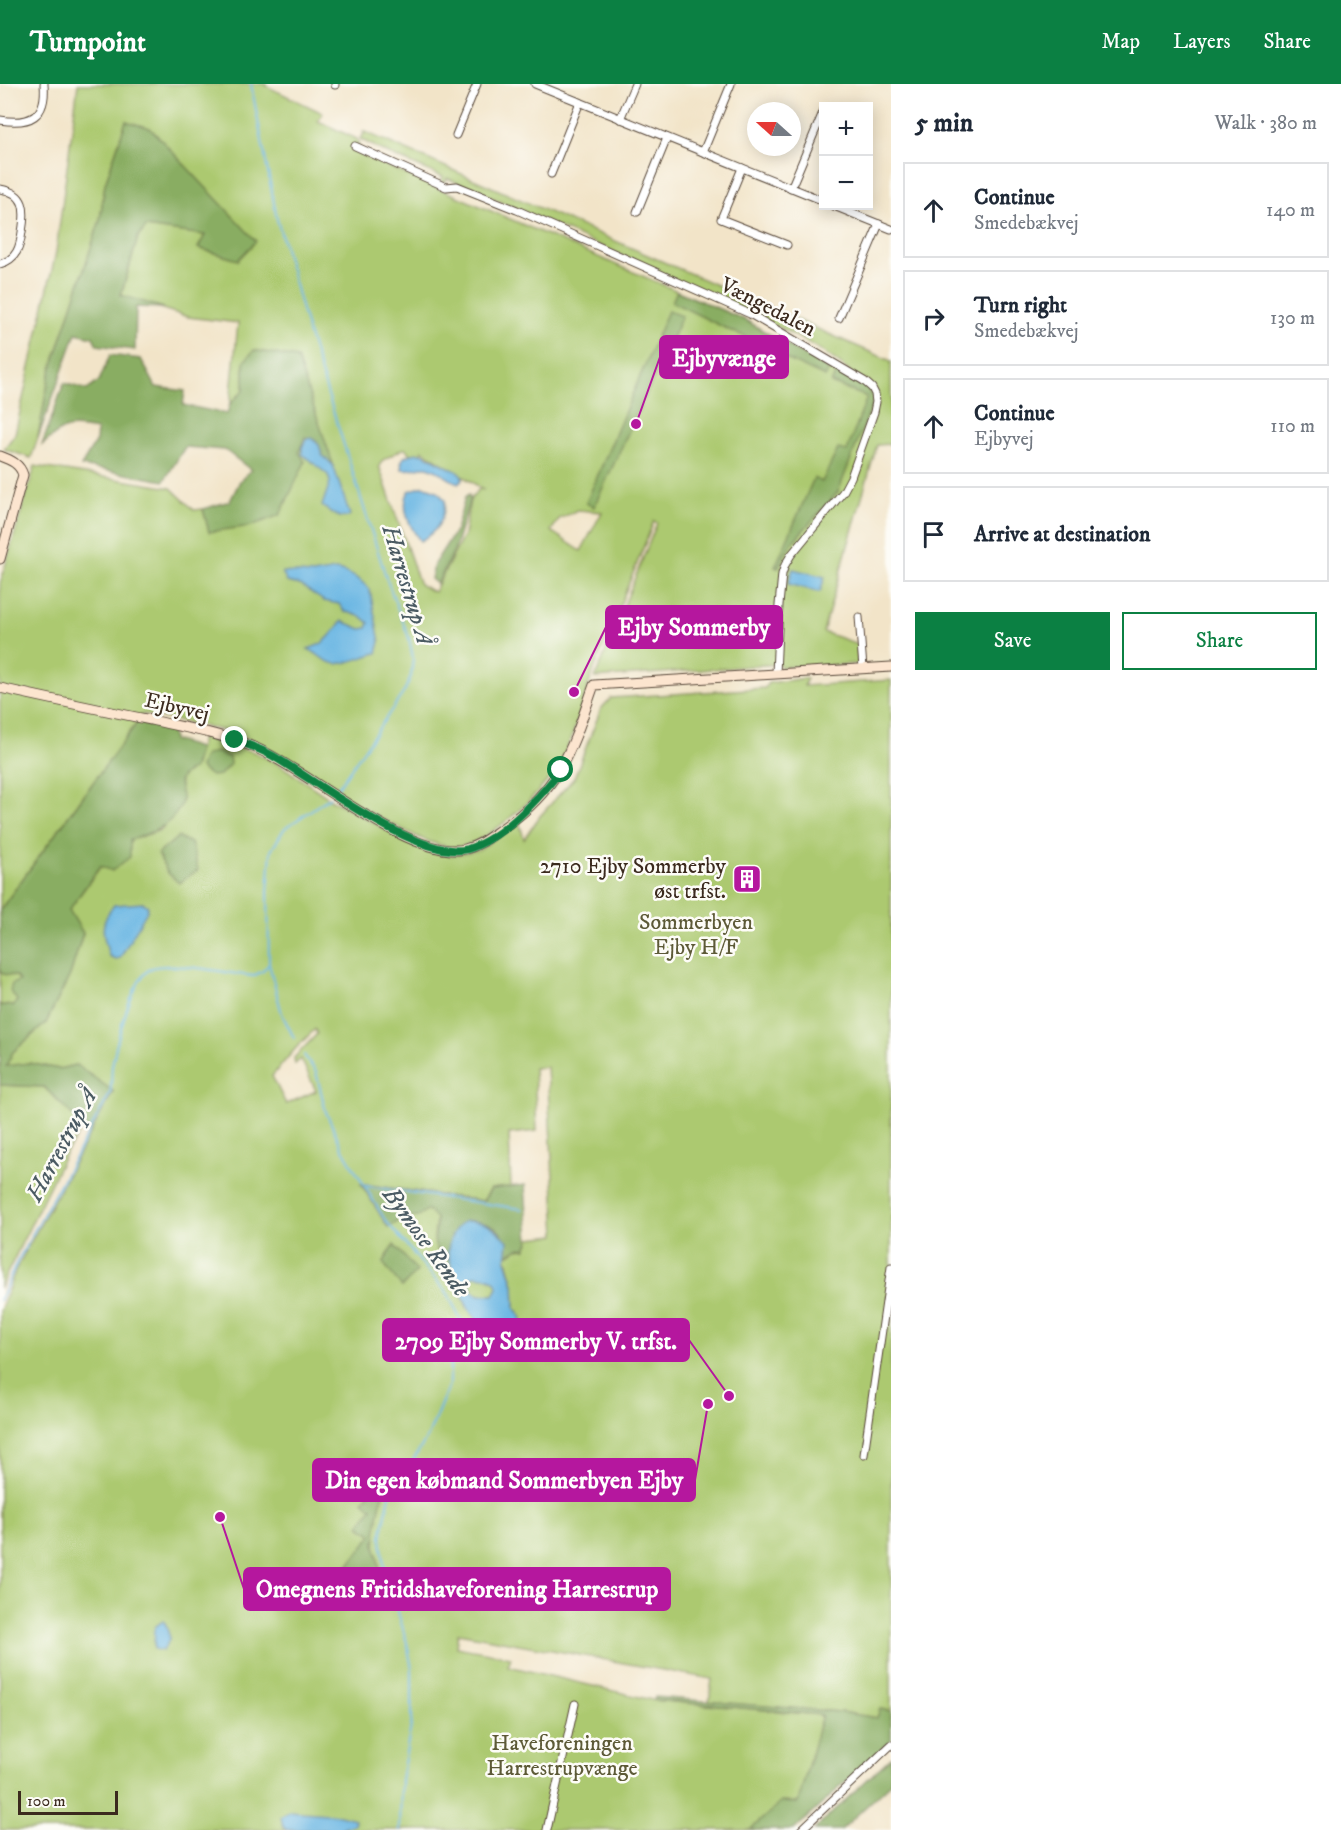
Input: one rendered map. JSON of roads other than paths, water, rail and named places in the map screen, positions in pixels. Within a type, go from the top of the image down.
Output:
[{"type":"street","points":[[0,120],[17,123],[28,121],[38,114],[43,105],[44,84]]},
{"type":"street","points":[[456,135],[477,84]]},
{"type":"street","points":[[535,84],[819,199]]},
{"type":"street","points":[[620,119],[635,84]]},
{"type":"street","points":[[703,152],[731,84]]},
{"type":"street","points":[[551,174],[580,102]]},
{"type":"street","points":[[791,188],[819,120]]},
{"type":"street","points":[[637,212],[667,138]]},
{"type":"street","name":"Vængedalen","points":[[355,146],[446,187],[457,186],[517,210],[750,314],[849,371],[872,388],[876,402],[874,412],[851,477],[834,504],[791,555],[782,574],[777,674]]},
{"type":"street","points":[[742,168],[721,219],[787,245]]},
{"type":"street","points":[[0,189],[7,190],[19,198],[24,206],[25,214],[17,253],[0,264]]},
{"type":"street","points":[[844,210],[891,229]]},
{"type":"street","points":[[839,318],[879,224]]},
{"type":"street","points":[[0,456],[14,462],[21,468],[23,475],[0,559]]},
{"type":"street","points":[[859,617],[862,668]]},
{"type":"street","points":[[777,674],[891,667]]},
{"type":"street","name":"Ejbyvej","points":[[0,688],[235,740],[270,754],[343,802],[410,838],[436,848],[452,850],[467,849],[483,842],[521,815],[561,770],[573,746],[594,684],[777,674]]},
{"type":"street","points":[[864,1455],[891,1267]]},
{"type":"street","points":[[547,1830],[575,1704]]},
{"type":"street","points":[[801,1830],[891,1745]]},
{"type":"water","points":[[312,438],[319,445],[322,455],[333,465],[350,515],[347,517],[336,515],[322,506],[330,482],[328,475],[302,454],[302,447],[307,439]]},
{"type":"water","points":[[422,453],[460,473],[463,478],[459,483],[427,467],[402,469],[401,464],[406,456]]},
{"type":"water","points":[[423,486],[437,491],[445,500],[439,525],[420,541],[410,523],[406,510],[406,497],[409,491]]},
{"type":"water","points":[[793,569],[825,577],[820,592],[788,584]]},
{"type":"water","points":[[336,570],[355,577],[370,591],[380,642],[377,653],[340,664],[326,661],[308,649],[325,641],[342,621],[361,629],[367,628],[369,623],[362,617],[344,611],[339,604],[324,601],[300,585],[287,582],[282,572],[313,574]]},
{"type":"water","points":[[143,903],[148,906],[147,911],[120,958],[115,959],[109,956],[103,930],[109,912],[114,905]]},
{"type":"water","points":[[473,1221],[485,1224],[499,1232],[508,1241],[506,1260],[514,1285],[515,1309],[522,1318],[516,1328],[504,1330],[484,1326],[471,1313],[459,1282],[450,1279],[453,1273],[448,1253],[449,1243],[453,1233],[463,1222]],"holes":[[[474,1276],[494,1281],[498,1288],[494,1295],[479,1295],[472,1291],[468,1278]]]},
{"type":"water","points":[[163,1621],[170,1638],[163,1651],[154,1649],[155,1627]]},
{"type":"water","points":[[289,1811],[340,1815],[355,1819],[354,1824],[340,1830],[287,1830],[283,1827],[281,1817]]},
{"type":"waterway","name":"Harrestrup Å","points":[[251,84],[277,219],[308,332],[387,580],[409,638],[413,658],[411,676],[404,692],[334,793]]},
{"type":"waterway","name":"Harrestrup Å","points":[[0,1300],[17,1262],[110,1094],[112,1066],[117,1043],[126,1012],[138,984],[152,968],[160,966],[253,976],[263,971],[269,964],[268,891],[271,851],[284,829],[330,797]]},
{"type":"waterway","name":"Bymose Rende","points":[[269,964],[282,1014],[294,1038]]},
{"type":"waterway","name":"Bymose Rende","points":[[304,1055],[316,1072],[326,1112],[342,1148],[385,1220],[448,1294],[462,1323],[450,1362],[450,1382],[428,1436],[402,1478],[394,1477],[381,1537],[384,1564],[407,1643],[412,1669],[412,1720],[401,1780],[400,1830]]},
{"type":"waterway","points":[[366,1186],[522,1209]]},
{"type":"place","name":"Ejbyvænge","points":[[636,424]]},
{"type":"place","name":"Ejby Sommerby","points":[[574,692]]},
{"type":"place","name":"2710 Ejby Sommerby øst trfst.","points":[[747,879]]},
{"type":"place","name":"2709 Ejby Sommerby V. trfst.","points":[[729,1396]]},
{"type":"place","name":"Din egen købmand Sommerbyen Ejby","points":[[708,1404]]},
{"type":"place","name":"Omegnens Fritidshaveforening Harrestrup","points":[[220,1517]]},
{"type":"park label","name":"Sommerbyen Ejby H/F","points":[[696,934]]},
{"type":"park label","name":"Haveforeningen Harrestrupvænge","points":[[562,1756]]}]
